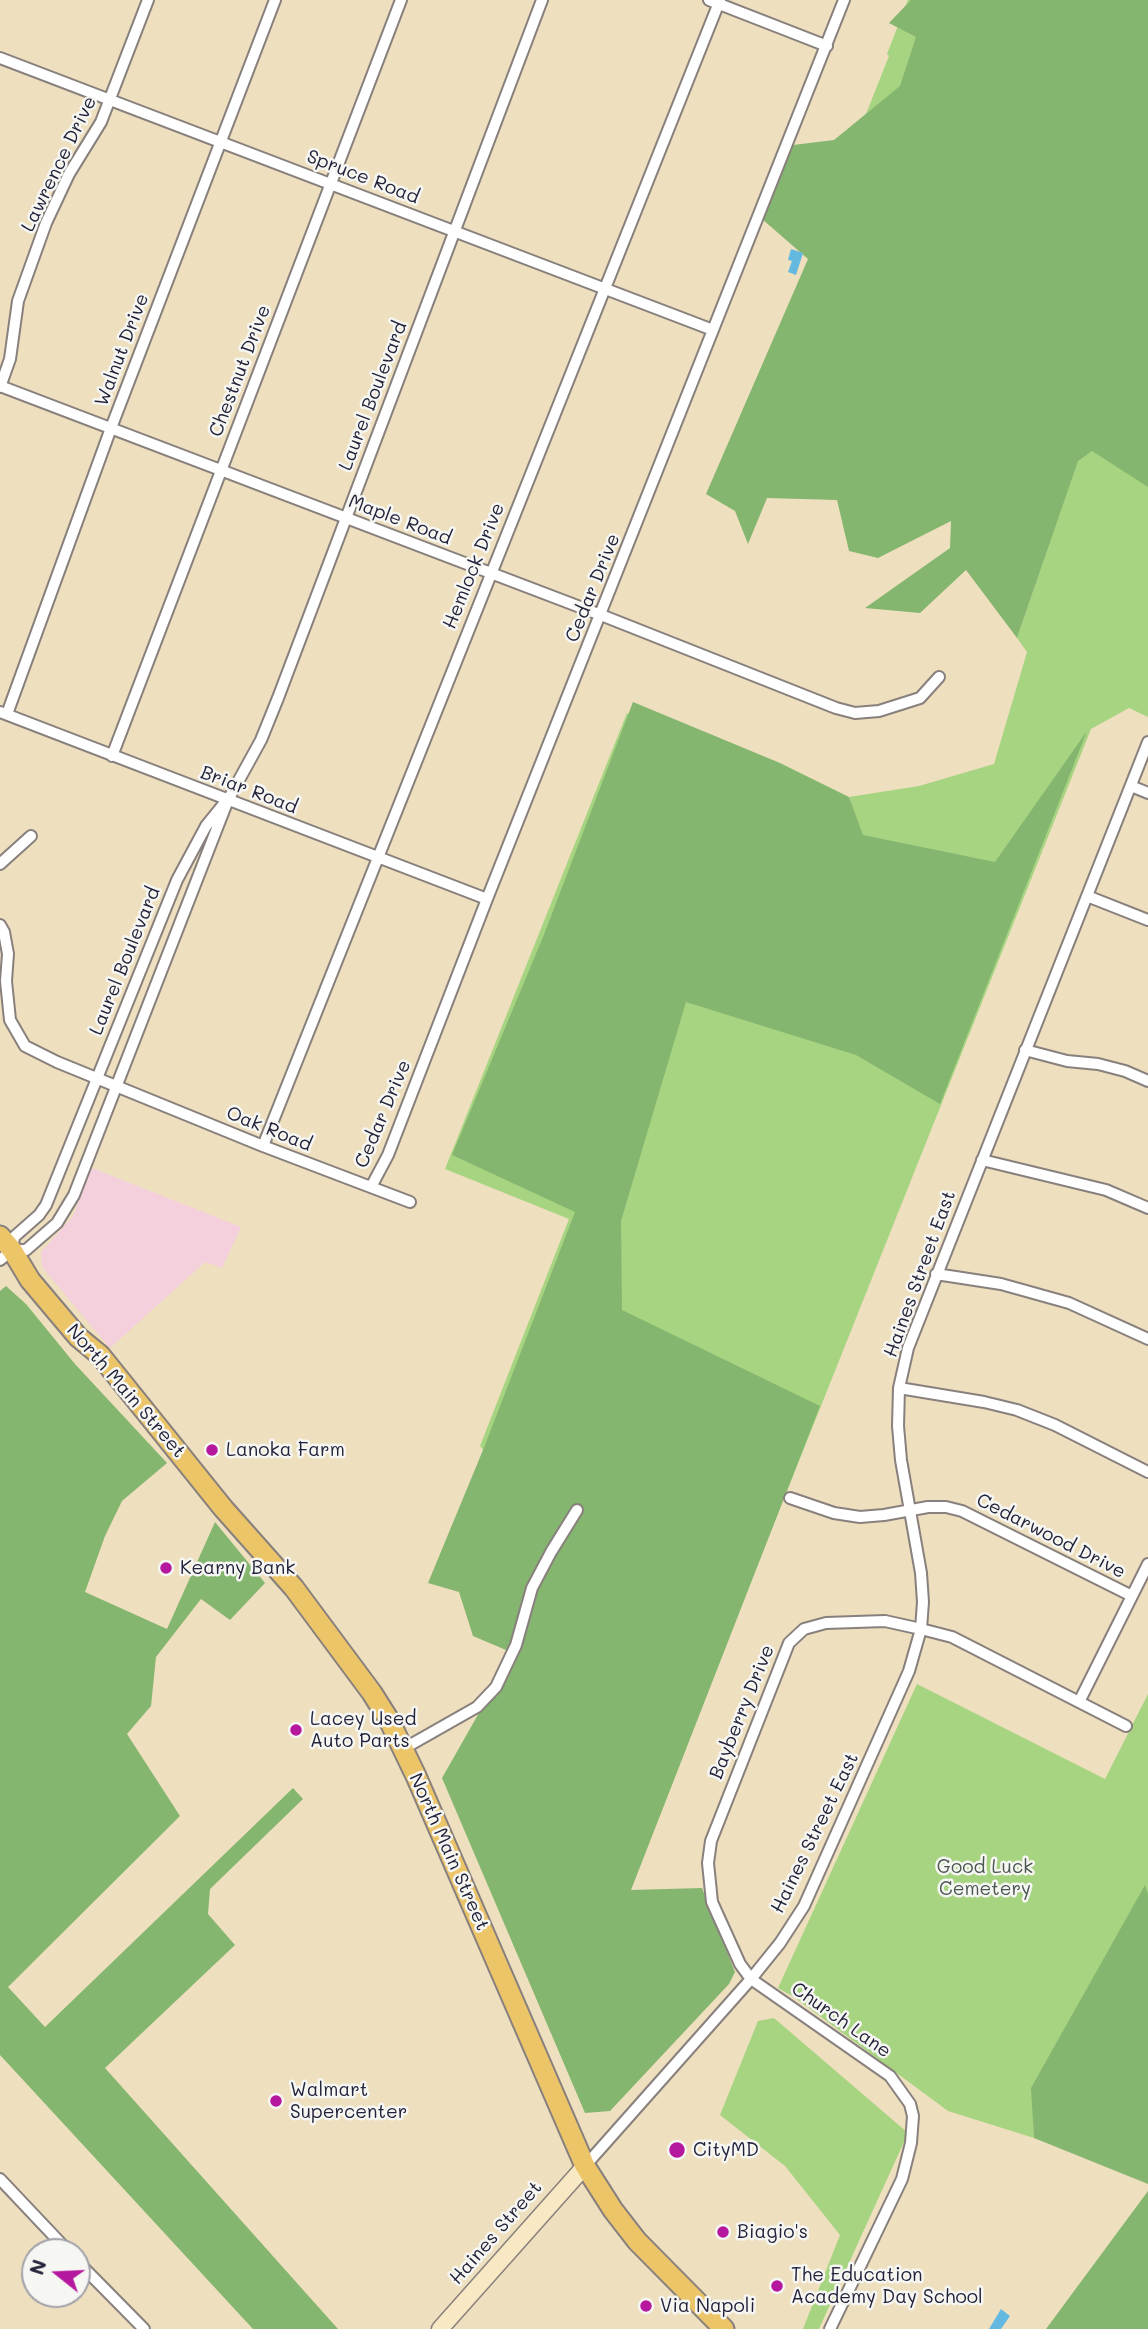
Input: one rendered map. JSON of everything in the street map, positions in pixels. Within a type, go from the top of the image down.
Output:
[{"type":"highway","name":"North Main Street","points":[[4,1249],[78,1337],[100,1355],[223,1508],[294,1588],[372,1693],[403,1749],[585,2166],[637,2241],[724,2329]]},
{"type":"street","name":"Lawrence Drive","points":[[0,387],[10,359],[18,301],[46,223],[69,174],[87,147],[110,100],[148,0]]},
{"type":"street","name":"Walnut Drive","points":[[4,713],[275,0]]},
{"type":"street","name":"Chestnut Drive","points":[[112,756],[401,0]]},
{"type":"street","name":"Laurel Boulevard","points":[[4,1249],[26,1250],[57,1223],[74,1195],[228,800],[261,740],[542,0]]},
{"type":"street","name":"Cedar Drive","points":[[371,1187],[388,1155],[844,0]]},
{"type":"street","points":[[716,1],[827,46]]},
{"type":"street","name":"Hemlock Drive","points":[[263,1146],[716,1]]},
{"type":"street","name":"Spruce Road","points":[[0,58],[713,330]]},
{"type":"street","name":"Maple Road","points":[[0,387],[601,615],[836,708],[855,713],[879,711],[920,698],[939,677]]},
{"type":"street","name":"Briar Road","points":[[4,713],[487,899]]},
{"type":"street","name":"Haines Street East","points":[[585,2166],[780,1943],[804,1906],[909,1671],[921,1629],[923,1602],[898,1426],[899,1388],[908,1348],[1148,742]]},
{"type":"street","points":[[1131,786],[1148,793]]},
{"type":"street","name":"Laurel Boulevard","points":[[4,1249],[40,1215],[46,1205],[185,863],[206,826],[228,800]]},
{"type":"street","points":[[0,864],[31,836]]},
{"type":"street","points":[[1087,895],[1148,920]]},
{"type":"street","name":"Oak Road","points":[[0,925],[8,954],[7,1004],[10,1020],[24,1046],[41,1056],[263,1146],[410,1202]]},
{"type":"street","points":[[1025,1050],[1067,1061],[1098,1064],[1125,1071],[1148,1082]]},
{"type":"street","points":[[71,1144],[89,1151]]},
{"type":"street","points":[[982,1160],[1105,1190],[1148,1208]]},
{"type":"street","points":[[936,1274],[1001,1284],[1069,1303],[1148,1339]]},
{"type":"street","points":[[899,1388],[1017,1410],[1055,1425],[1148,1472]]},
{"type":"street","name":"Cedarwood Drive","points":[[790,1498],[834,1513],[860,1517],[946,1507],[962,1511],[1132,1596]]},
{"type":"street","points":[[403,1749],[477,1707],[496,1687],[516,1645],[533,1588],[551,1552],[578,1510]]},
{"type":"street","points":[[1079,1702],[1148,1564]]},
{"type":"street","name":"Bayberry Drive","points":[[751,1979],[740,1964],[712,1902],[708,1863],[711,1841],[789,1643],[804,1629],[825,1623],[886,1622],[952,1637],[1125,1726]]},
{"type":"street","name":"Church Lane","points":[[751,1979],[890,2076],[910,2104],[914,2116],[911,2143],[902,2179],[831,2329]]},
{"type":"street","name":"Haines Street","points":[[440,2329],[585,2166]]},
{"type":"street","points":[[0,2179],[56,2238]]},
{"type":"street","points":[[91,2275],[145,2329]]},
{"type":"shaded area","points":[[92,1168],[241,1227],[222,1268],[205,1262],[110,1348],[42,1267],[41,1252],[73,1216]]},
{"type":"green space","points":[[908,0],[1148,0],[1148,717],[1129,708],[1091,729],[673,1777],[506,1477],[480,1446],[569,1219],[445,1169],[627,713],[851,802],[849,797],[919,786],[994,764],[1027,652],[1017,638],[1044,559],[772,351],[889,56],[887,54]]},
{"type":"green space","points":[[911,0],[1148,0],[1148,487],[1092,451],[1078,461],[1017,638],[966,570],[920,613],[865,608],[950,548],[951,521],[878,558],[849,551],[837,500],[767,498],[748,544],[735,511],[706,494],[808,259],[762,219],[793,145],[834,140],[900,86],[916,37],[889,23]]},
{"type":"green space","points":[[633,702],[780,763],[849,797],[863,835],[995,862],[1087,731],[940,1104],[856,1055],[686,1002],[621,1221],[622,1310],[820,1406],[631,1890],[702,1888],[735,1972],[729,1984],[610,2111],[585,2113],[442,1778],[513,1653],[473,1636],[459,1592],[428,1583],[483,1450],[575,1212],[452,1155],[543,937]]},
{"type":"green space","points":[[6,1286],[26,1304],[75,1364],[167,1463],[122,1501],[105,1536],[85,1592],[167,1629],[215,1522],[265,1583],[230,1620],[201,1599],[156,1657],[151,1706],[127,1734],[180,1816],[8,1987],[45,2027],[293,1788],[303,1799],[210,1889],[208,1914],[235,1945],[105,2068],[338,2329],[253,2329],[0,2055],[0,1291]]},
{"type":"green space","name":"Good Luck Cemetery","points":[[917,1684],[1105,1779],[1148,1694],[1148,2129],[1032,2088],[1034,2138],[948,2111],[778,1988]]},
{"type":"green space","points":[[1145,1885],[1148,1894],[1148,2184],[1034,2138],[1031,2088]]},
{"type":"green space","points":[[774,2018],[908,2133],[819,2329],[803,2329],[840,2235],[785,2166],[720,2115],[758,2021]]},
{"type":"green space","points":[[1148,2191],[1148,2329],[1046,2329]]},
{"type":"water","points":[[791,249],[803,253],[796,275],[788,272],[792,261],[788,260]]},
{"type":"water","points":[[1001,2309],[1010,2316],[1001,2329],[989,2329]]},
{"type":"place","name":"Lanoka Farm","points":[[212,1450]]},
{"type":"place","name":"Kearny Bank","points":[[166,1568]]},
{"type":"place","name":"Lacey Used Auto Parts","points":[[296,1730]]},
{"type":"place","name":"Walmart Supercenter","points":[[276,2101]]},
{"type":"place","name":"CityMD","points":[[677,2150]]},
{"type":"place","name":"Biagio's","points":[[723,2232]]},
{"type":"place","name":"The Education Academy Day School","points":[[777,2286]]},
{"type":"place","name":"Via Napoli","points":[[646,2306]]}]
